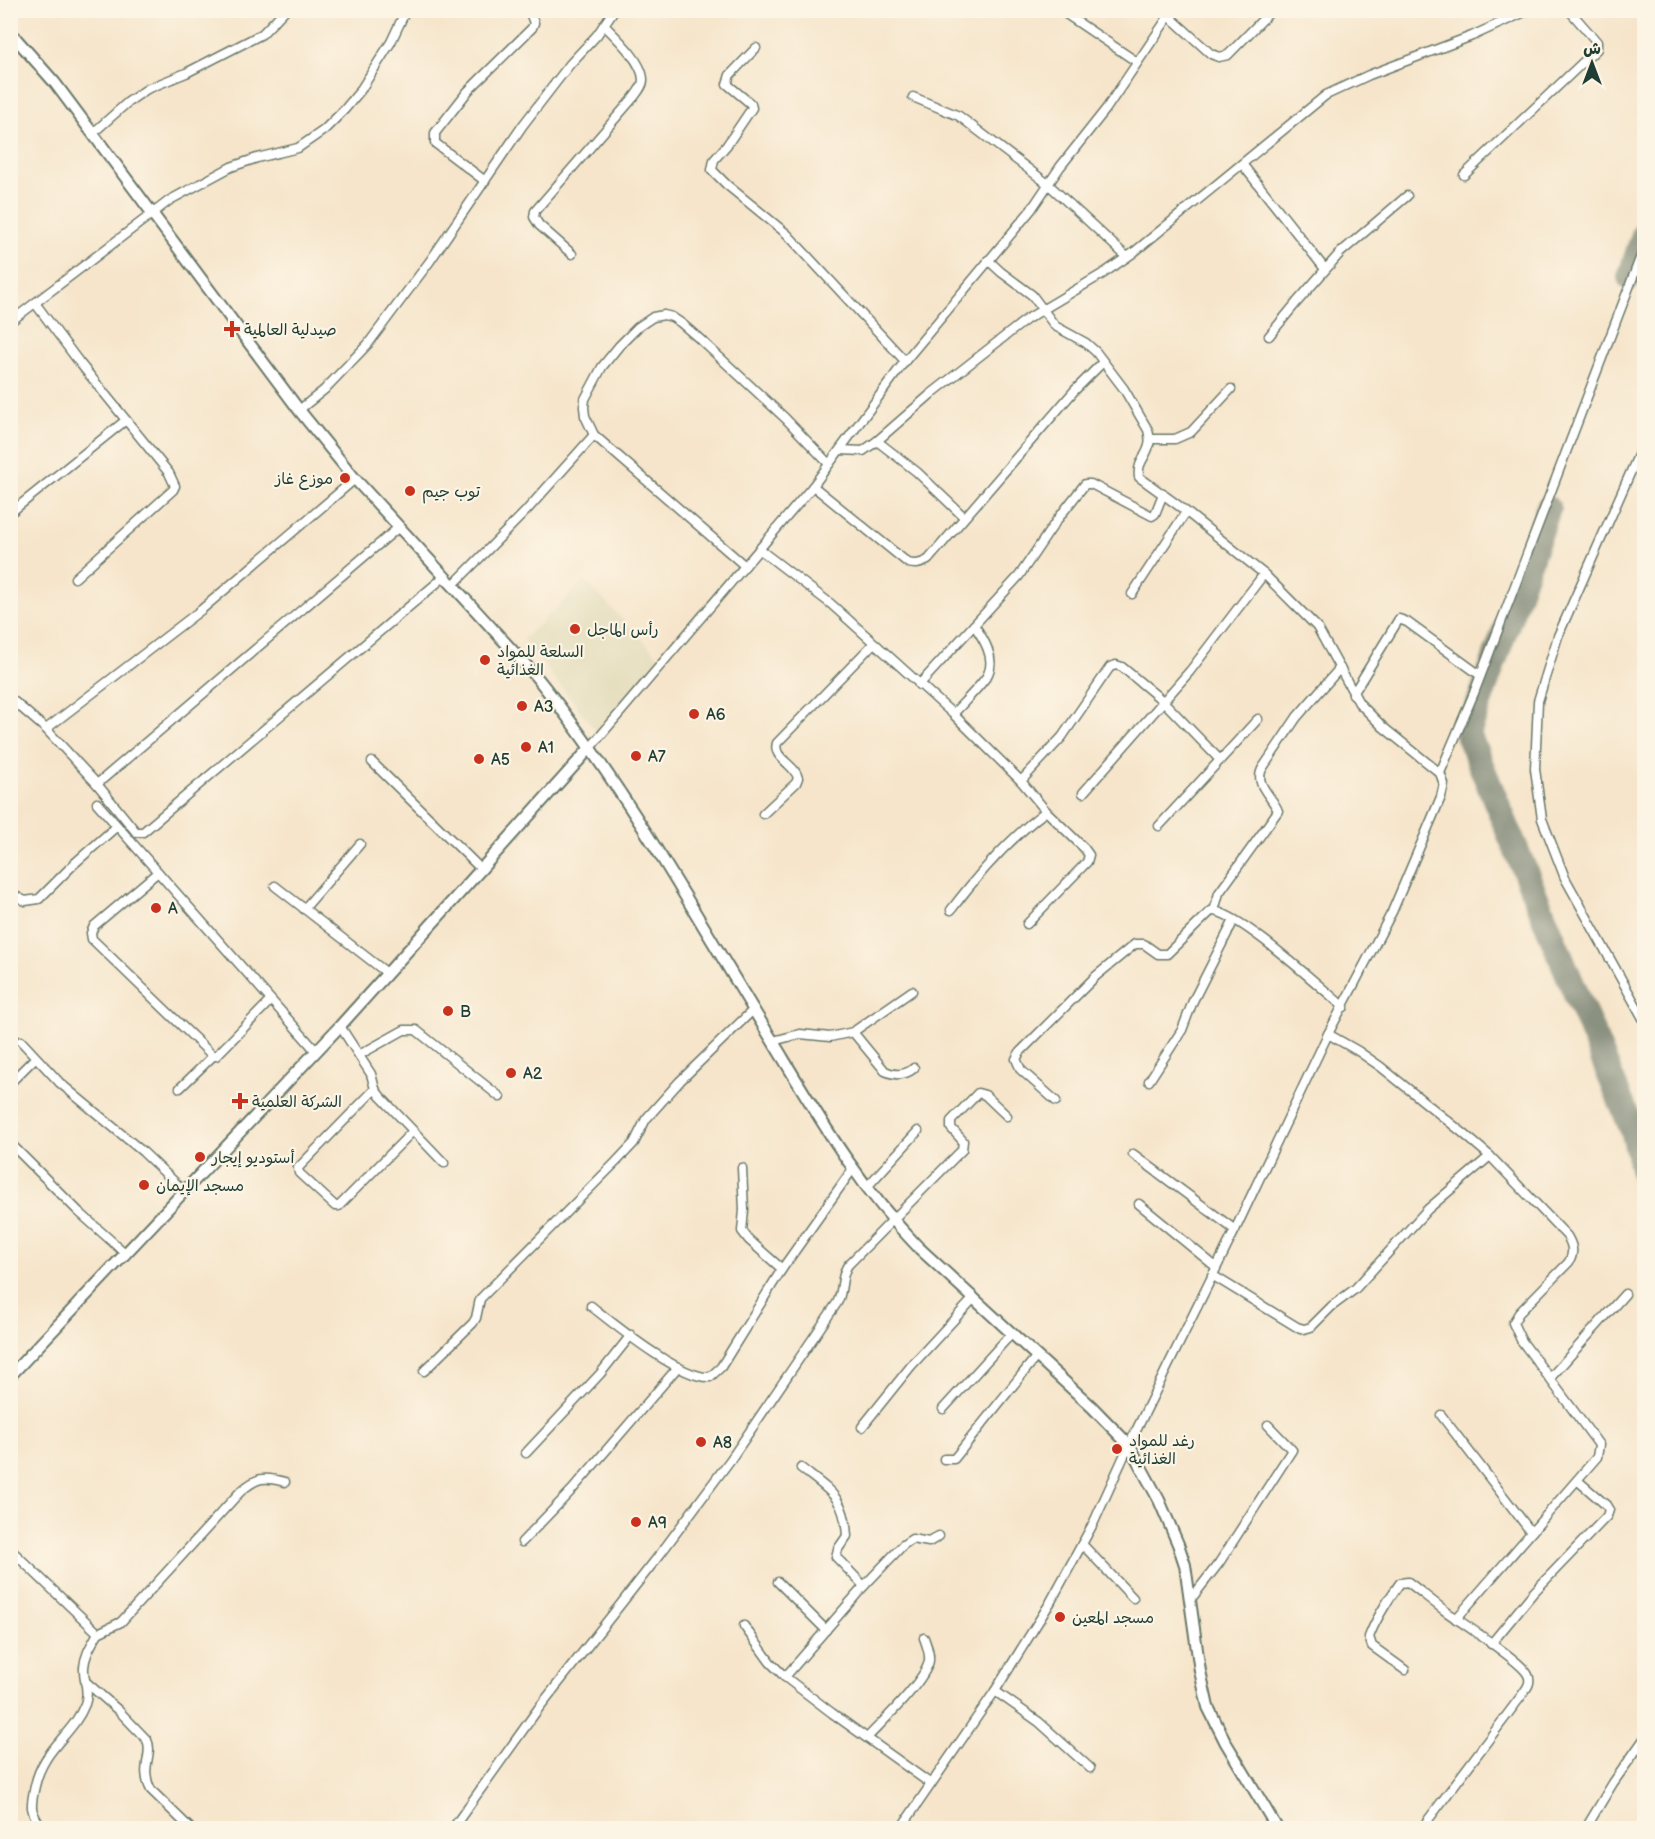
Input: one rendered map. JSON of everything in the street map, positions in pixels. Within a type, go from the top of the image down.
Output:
[{"type":"street","points":[[93,133],[147,88],[186,73],[262,34],[285,10]]},
{"type":"street","points":[[10,322],[170,200],[231,167],[256,158],[298,148],[324,130],[360,91],[391,42],[406,10]]},
{"type":"street","points":[[485,182],[435,143],[435,133],[468,91],[532,28],[534,23],[528,10]]},
{"type":"street","points":[[299,410],[324,390],[368,344],[430,261],[523,125],[614,10]]},
{"type":"street","points":[[1060,10],[1137,62]]},
{"type":"street","points":[[10,1376],[340,1026],[590,748],[813,486],[905,361],[1031,210],[1048,184],[1106,109],[1171,13],[1211,54],[1219,57],[1228,55],[1272,10]]},
{"type":"street","points":[[840,450],[863,451],[877,441],[931,394],[1021,324],[1127,257],[1305,111],[1336,90],[1472,36],[1529,10]]},
{"type":"street","points":[[1464,175],[1596,49],[1597,42],[1569,10]]},
{"type":"street","points":[[572,254],[539,225],[534,217],[535,211],[634,97],[643,82],[642,72],[635,60],[604,25]]},
{"type":"street","points":[[12,31],[55,82],[299,410],[355,479],[534,674],[590,748],[653,843],[772,1041],[852,1170],[866,1188],[919,1248],[1107,1421],[1129,1445],[1148,1477],[1172,1527],[1185,1565],[1200,1671],[1208,1707],[1226,1743],[1277,1828]]},
{"type":"street","points":[[756,48],[730,75],[727,84],[751,104],[752,108],[714,160],[712,170],[735,192],[787,234],[905,361]]},
{"type":"street","points":[[913,97],[959,116],[1048,184],[1127,257]]},
{"type":"street","points":[[1242,164],[1325,269]]},
{"type":"street","points":[[1269,336],[1340,253],[1407,196]]},
{"type":"street","points":[[1440,773],[1644,248]]},
{"type":"street","points":[[901,1828],[995,1691],[1050,1603],[1082,1544],[1112,1486],[1129,1445],[1328,1034],[1392,912],[1444,788],[1444,779],[1440,773],[1383,727],[1353,694],[1317,627],[1264,574],[1142,480],[1138,473],[1141,462],[1150,447],[1150,439],[1148,430],[1124,389],[1086,343],[1055,326],[1032,295],[988,260]]},
{"type":"street","points":[[35,303],[169,473],[175,486],[75,578]]},
{"type":"street","points":[[745,566],[594,435],[585,416],[585,399],[602,367],[638,327],[653,317],[664,315],[672,317],[702,341],[785,418],[829,464]]},
{"type":"street","points":[[813,486],[908,563],[914,565],[928,560],[1074,391],[1103,362]]},
{"type":"street","points":[[1150,439],[1182,438],[1191,432],[1231,389]]},
{"type":"street","points":[[10,513],[126,420]]},
{"type":"street","points":[[453,585],[526,511],[594,435]]},
{"type":"street","points":[[877,441],[917,472],[964,517]]},
{"type":"street","points":[[1644,442],[1558,636],[1538,701],[1535,769],[1542,819],[1565,878],[1644,1020]]},
{"type":"street","points":[[46,729],[201,610],[355,479]]},
{"type":"street","points":[[919,684],[1020,576],[1057,520],[1085,484],[1091,484],[1152,516],[1163,494]]},
{"type":"street","points":[[1132,594],[1186,512]]},
{"type":"street","points":[[98,784],[399,527]]},
{"type":"street","points":[[759,549],[831,604],[953,714],[1084,848],[1089,855],[1087,862],[1076,876],[1027,924]]},
{"type":"street","points":[[1083,793],[1190,671],[1264,574]]},
{"type":"street","points":[[10,698],[46,729],[98,784],[136,832],[143,832],[444,576]]},
{"type":"street","points":[[1353,694],[1399,619],[1407,622],[1480,675]]},
{"type":"street","points":[[953,714],[989,674],[990,656],[985,641],[975,625]]},
{"type":"street","points":[[763,814],[796,783],[798,778],[794,768],[777,753],[777,743],[873,644]]},
{"type":"street","points":[[1021,781],[1062,737],[1110,667],[1116,665],[1122,667],[1163,701],[1220,760]]},
{"type":"street","points":[[1056,1101],[1021,1070],[1017,1059],[1020,1052],[1096,976],[1135,944],[1143,944],[1158,954],[1167,954],[1214,910],[1219,893],[1278,812],[1260,782],[1259,774],[1297,717],[1340,668]]},
{"type":"street","points":[[1159,826],[1258,719]]},
{"type":"street","points":[[372,762],[481,869]]},
{"type":"street","points":[[97,803],[316,1051]]},
{"type":"street","points":[[951,910],[967,888],[1008,842],[1046,811]]},
{"type":"street","points":[[10,893],[25,901],[39,899],[117,826]]},
{"type":"street","points":[[304,909],[360,844]]},
{"type":"street","points":[[158,873],[94,926],[91,936],[213,1056]]},
{"type":"street","points":[[275,886],[387,973]]},
{"type":"street","points":[[1214,910],[1258,936],[1344,1007]]},
{"type":"street","points":[[1149,1081],[1182,1030],[1193,1001],[1234,920]]},
{"type":"street","points":[[772,1041],[800,1034],[830,1037],[853,1032],[912,990]]},
{"type":"street","points":[[180,1088],[213,1056],[216,1056],[271,1000]]},
{"type":"street","points":[[424,1371],[473,1323],[480,1299],[622,1156],[639,1135],[646,1119],[680,1081],[753,1010]]},
{"type":"street","points":[[340,1026],[374,1080],[375,1089],[444,1163]]},
{"type":"street","points":[[359,1055],[404,1030],[416,1030],[500,1097]]},
{"type":"street","points":[[853,1032],[890,1074],[900,1074],[914,1068]]},
{"type":"street","points":[[1328,1034],[1381,1067],[1490,1156],[1568,1236],[1572,1244],[1572,1256],[1569,1262],[1513,1323],[1521,1340],[1551,1377],[1599,1445],[1598,1457],[1456,1618]]},
{"type":"street","points":[[21,1041],[60,1083],[143,1152],[185,1192]]},
{"type":"street","points":[[10,1083],[35,1058]]},
{"type":"street","points":[[375,1089],[298,1168],[299,1173],[335,1206],[339,1206],[413,1131]]},
{"type":"street","points":[[453,1828],[538,1709],[731,1459],[837,1303],[842,1293],[845,1270],[962,1150],[963,1141],[950,1124],[976,1095],[981,1093],[1007,1116]]},
{"type":"street","points":[[866,1188],[918,1131]]},
{"type":"street","points":[[10,1143],[126,1254]]},
{"type":"street","points":[[1133,1154],[1235,1230]]},
{"type":"street","points":[[1139,1204],[1214,1271],[1297,1328],[1304,1329],[1311,1327],[1332,1306],[1355,1289],[1428,1209],[1490,1156]]},
{"type":"street","points":[[741,1168],[744,1210],[742,1231],[748,1240],[782,1269]]},
{"type":"street","points":[[591,1306],[678,1367],[703,1378],[710,1377],[716,1373],[782,1269],[852,1170]]},
{"type":"street","points":[[1551,1377],[1625,1294]]},
{"type":"street","points":[[862,1427],[911,1366],[974,1299]]},
{"type":"street","points":[[943,1409],[1011,1333]]},
{"type":"street","points":[[526,1453],[600,1374],[631,1335]]},
{"type":"street","points":[[944,1459],[954,1459],[974,1437],[1036,1357]]},
{"type":"street","points":[[522,1542],[572,1490],[678,1367]]},
{"type":"street","points":[[1441,1415],[1531,1532]]},
{"type":"street","points":[[1191,1599],[1219,1563],[1292,1450],[1268,1425]]},
{"type":"street","points":[[801,1468],[840,1502],[847,1536],[838,1549],[836,1557],[864,1586]]},
{"type":"street","points":[[42,1828],[33,1815],[31,1805],[36,1780],[45,1758],[86,1703],[88,1691],[84,1670],[85,1658],[98,1634],[120,1622],[250,1483],[261,1478],[285,1482]]},
{"type":"street","points":[[1491,1644],[1533,1593],[1607,1516],[1609,1510],[1606,1505],[1577,1480]]},
{"type":"street","points":[[784,1677],[864,1586],[908,1541],[912,1539],[929,1542],[939,1536]]},
{"type":"street","points":[[1082,1544],[1133,1598]]},
{"type":"street","points":[[10,1549],[98,1634]]},
{"type":"street","points":[[778,1582],[826,1630]]},
{"type":"street","points":[[1405,1670],[1372,1646],[1369,1637],[1382,1610],[1400,1583],[1408,1582],[1524,1668],[1529,1676],[1529,1685],[1422,1828]]},
{"type":"street","points":[[744,1626],[784,1677],[931,1784]]},
{"type":"street","points":[[867,1738],[902,1702],[927,1667],[929,1656],[924,1638]]},
{"type":"street","points":[[86,1681],[147,1740],[149,1744],[145,1768],[147,1783],[151,1790],[190,1828]]},
{"type":"street","points":[[995,1691],[1039,1722],[1090,1768]]},
{"type":"street","points":[[1586,1828],[1613,1783],[1644,1739]]},
{"type":"shaded area","points":[[585,581],[660,658],[597,732],[523,639]]},
{"type":"taxiway","points":[[1630,277],[1644,235]]},
{"type":"taxiway","points":[[1548,509],[1468,734],[1634,1133],[1644,1176]]},
{"type":"place","name":"صيدلية العالمية","points":[[232,329]]},
{"type":"place","name":"موزع غاز","points":[[345,478]]},
{"type":"place","name":"توب جيم","points":[[410,491]]},
{"type":"place","name":"رأس الماجل","points":[[575,629]]},
{"type":"place","name":"السلعة للمواد الغذائية","points":[[485,660]]},
{"type":"place","name":"A3","points":[[522,706]]},
{"type":"place","name":"A6","points":[[694,714]]},
{"type":"place","name":"A1","points":[[526,747]]},
{"type":"place","name":"A7","points":[[636,756]]},
{"type":"place","name":"A5","points":[[479,759]]},
{"type":"place","name":"A","points":[[156,908]]},
{"type":"place","name":"B","points":[[448,1011]]},
{"type":"place","name":"A2","points":[[511,1073]]},
{"type":"place","name":"الشركة العلمية","points":[[240,1101]]},
{"type":"place","name":"أستوديو إيجار","points":[[200,1157]]},
{"type":"place","name":"مسجد الإيمان","points":[[144,1185]]},
{"type":"place","name":"A8","points":[[701,1442]]},
{"type":"place","name":"رغد للمواد الغذائية","points":[[1117,1449]]},
{"type":"place","name":"A9","points":[[636,1522]]},
{"type":"place","name":"مسجد المعين","points":[[1060,1617]]}]
